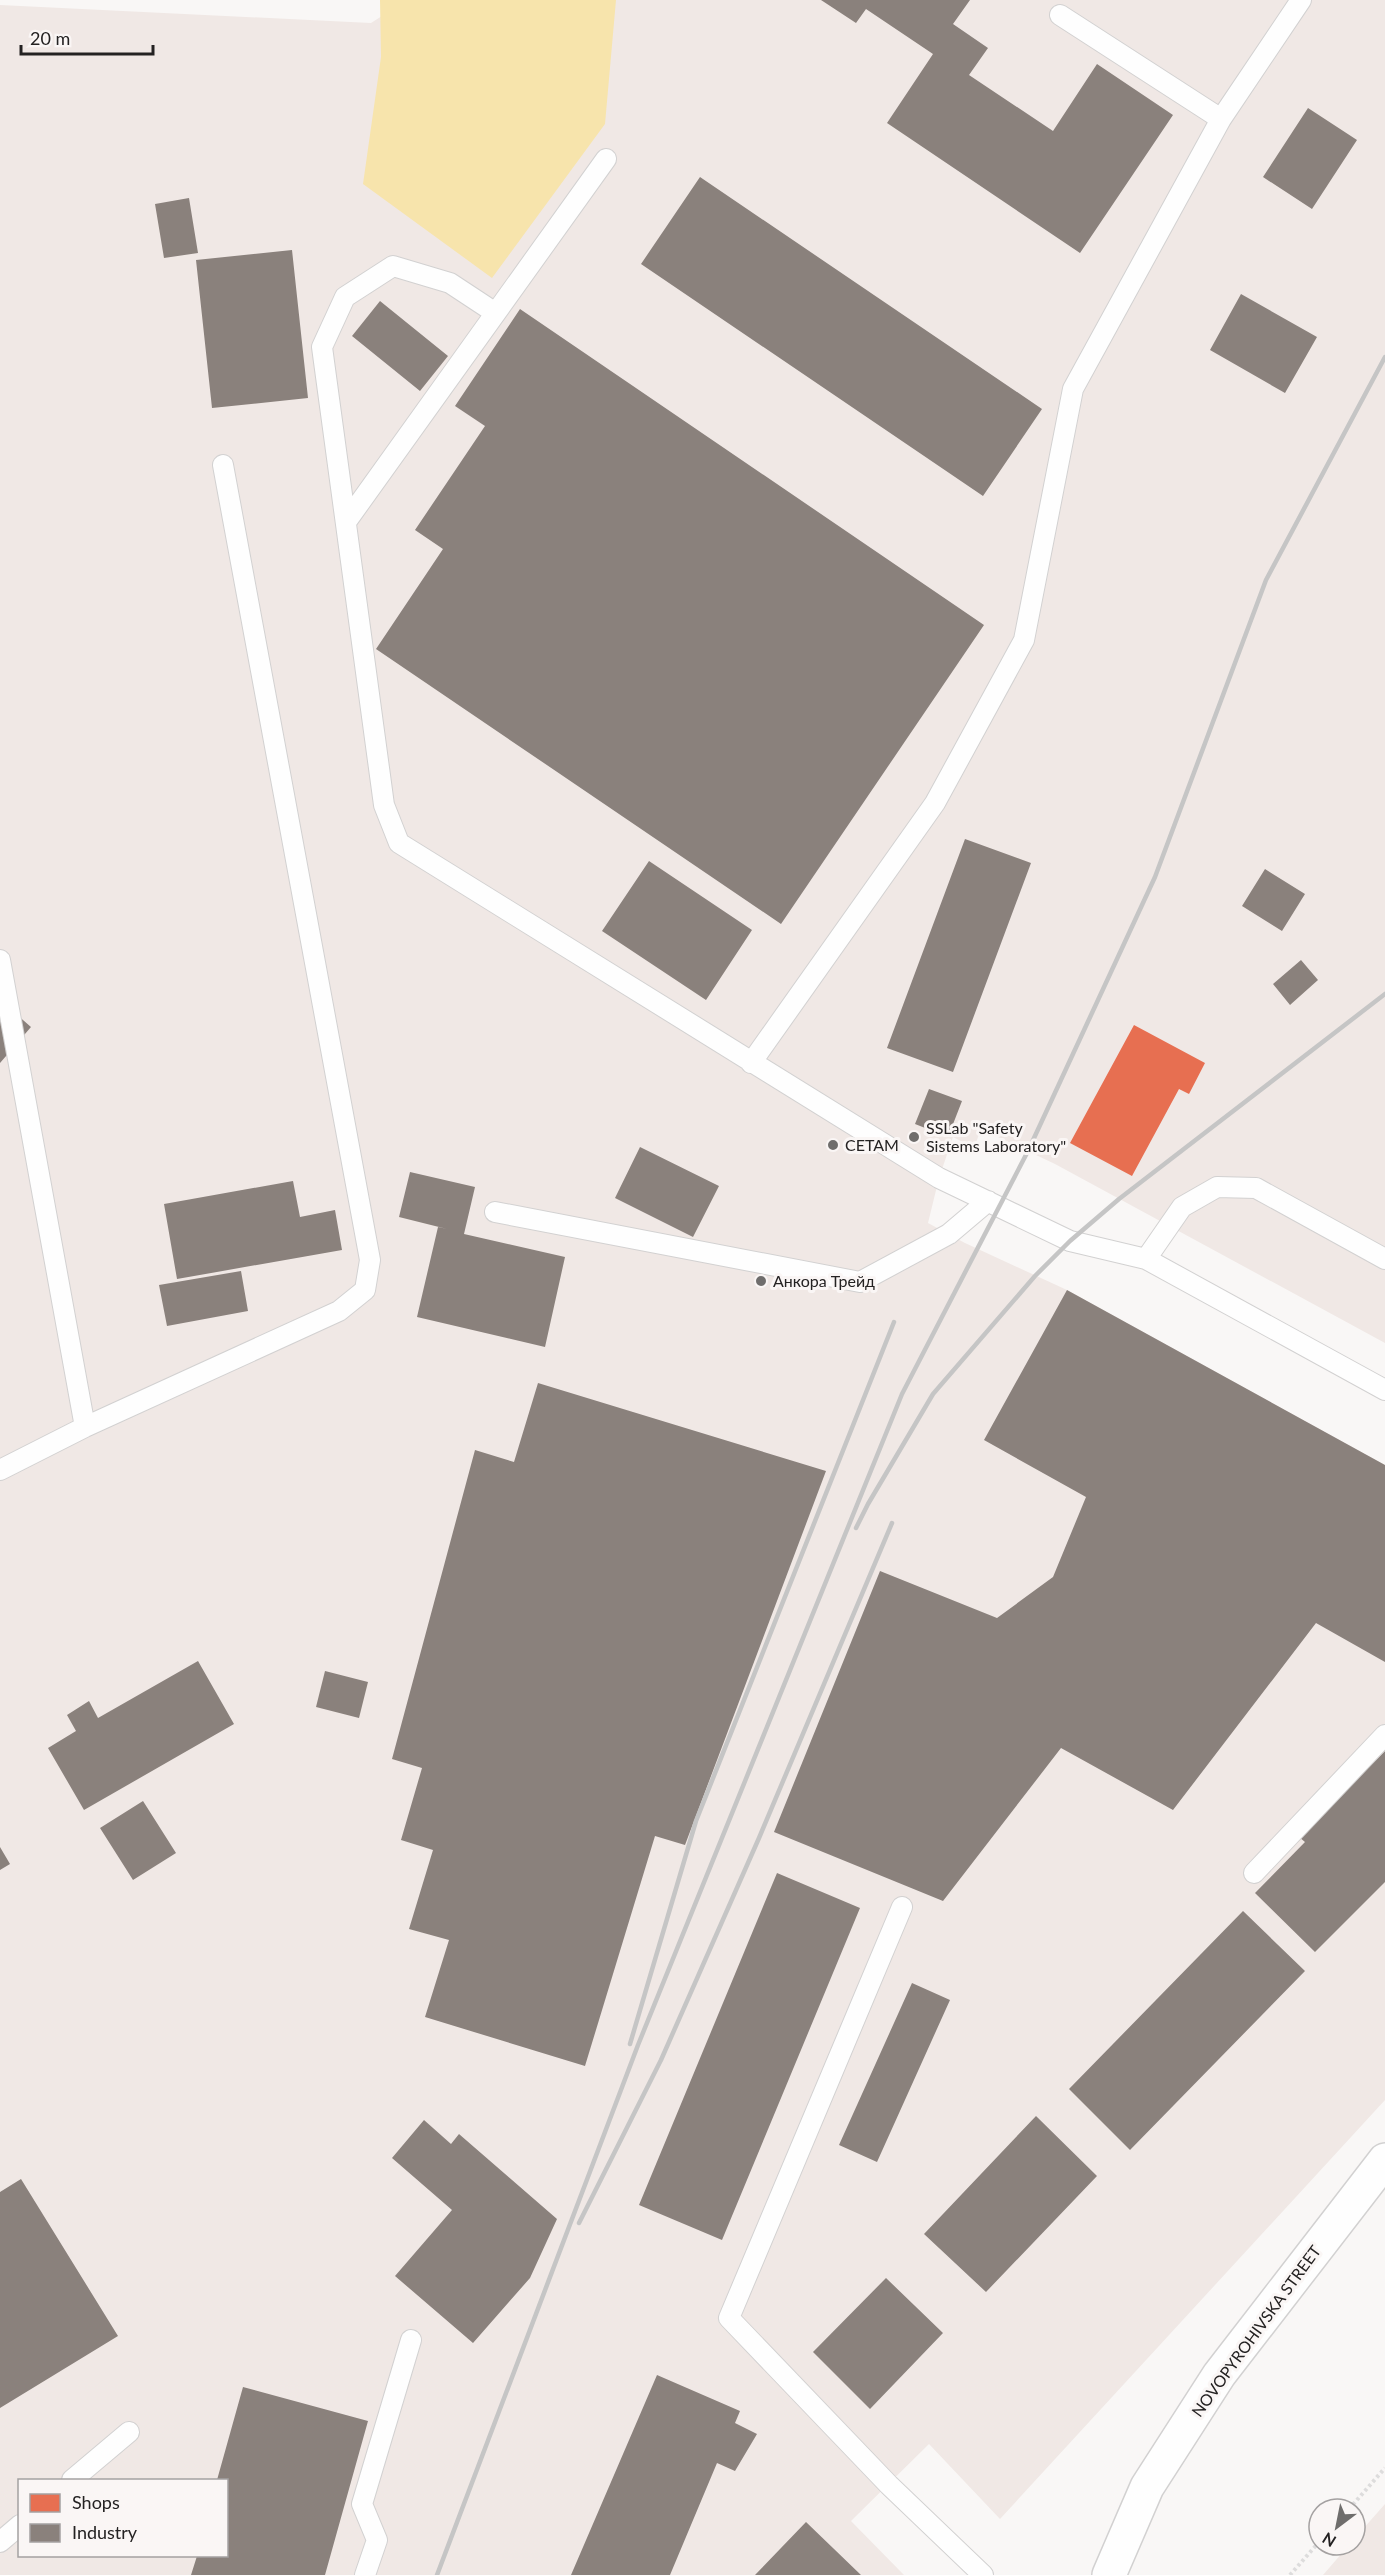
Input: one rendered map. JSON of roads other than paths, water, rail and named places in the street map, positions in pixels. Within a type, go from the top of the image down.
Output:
[{"type":"street","name":"NOVOPYROHIVSKA STREET","points":[[1109,2575],[1147,2487],[1218,2375],[1385,2160]]},
{"type":"lane","points":[[750,1063],[935,803],[1024,640],[1073,389],[1221,119],[1301,0]]},
{"type":"lane","points":[[1060,15],[1221,119]]},
{"type":"lane","points":[[346,522],[494,312],[606,159]]},
{"type":"lane","points":[[494,312],[450,283],[393,266],[345,297],[322,347],[384,805],[399,843],[750,1063],[939,1178],[1070,1240],[1146,1259],[1385,1390]]},
{"type":"lane","points":[[0,1470],[85,1427],[339,1311],[365,1290],[370,1260],[223,465]]},
{"type":"lane","points":[[0,960],[85,1427]]},
{"type":"lane","points":[[1146,1259],[1182,1207],[1217,1187],[1256,1188],[1385,1259]]},
{"type":"lane","points":[[495,1212],[860,1282],[949,1234],[988,1202]]},
{"type":"lane","points":[[1254,1873],[1385,1736]]},
{"type":"lane","points":[[902,1907],[729,2318],[889,2486],[983,2575]]},
{"type":"lane","points":[[365,2575],[377,2540],[362,2504],[411,2340]]},
{"type":"lane","points":[[74,2479],[129,2432]]},
{"type":"lane","points":[[0,2542],[18,2527]]},
{"type":"railway","points":[[437,2575],[638,2045],[902,1394],[1028,1151],[1155,877],[1266,580],[1385,357]]},
{"type":"railway","points":[[856,1528],[933,1394],[1035,1276],[1070,1241],[1119,1199],[1385,994]]},
{"type":"railway","points":[[630,2044],[696,1821],[894,1322]]},
{"type":"railway","points":[[579,2223],[661,2060],[759,1838],[892,1523]]},
{"type":"place","name":"SSLab \"Safety Sistems Laboratory\"","points":[[914,1137]]},
{"type":"place","name":"СЕТАМ","points":[[833,1145]]},
{"type":"place","name":"Анкора Трейд","points":[[761,1281]]}]
